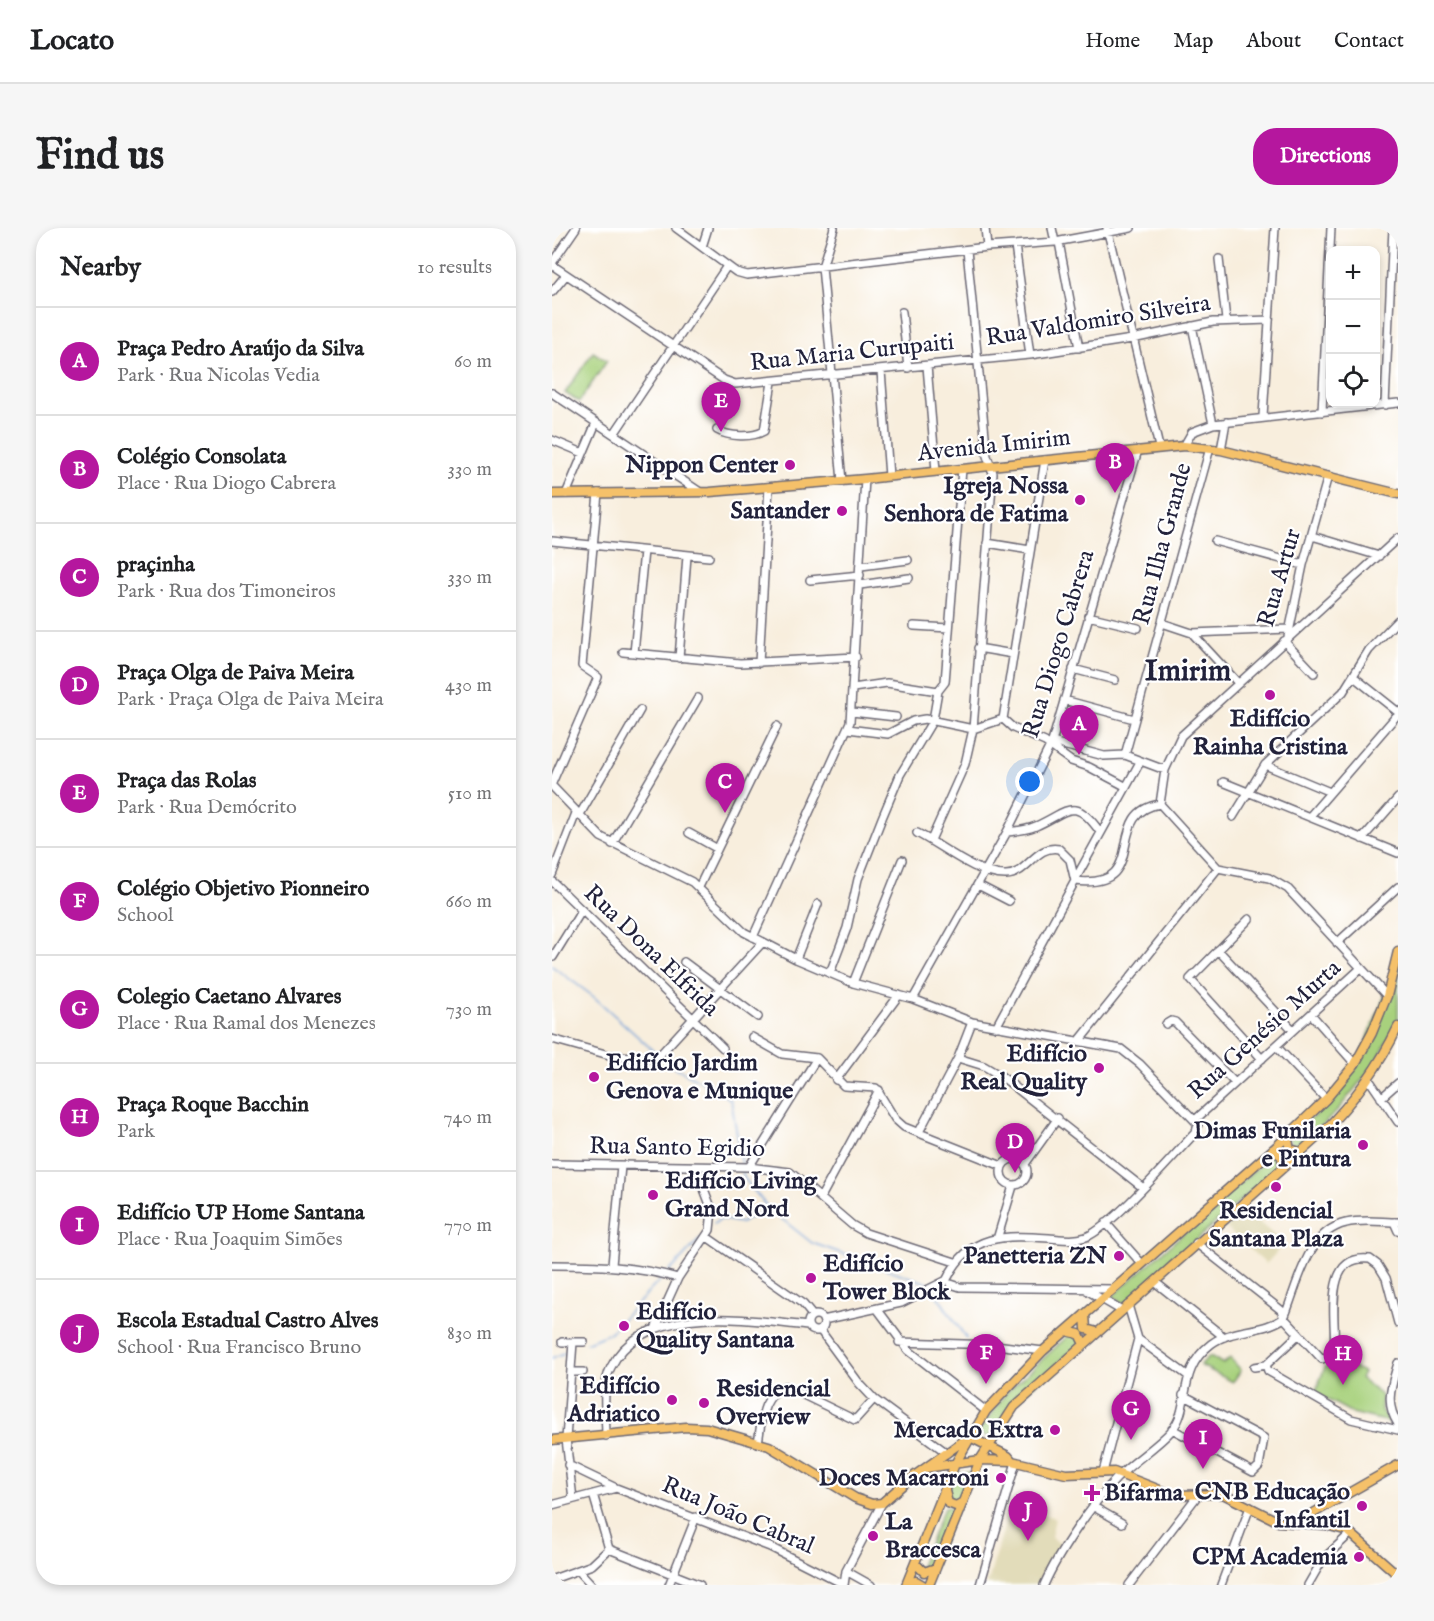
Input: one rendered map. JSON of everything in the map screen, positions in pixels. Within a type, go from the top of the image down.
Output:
[{"type":"main road","name":"Avenida Imirim","points":[[552,494],[700,492],[769,487],[1184,446],[1221,450],[1398,494]]},
{"type":"main road","points":[[907,1584],[955,1464],[986,1411],[1043,1351],[1272,1150],[1326,1099],[1355,1064],[1372,1033],[1387,996],[1398,951]]},
{"type":"main road","points":[[929,1585],[980,1460],[1014,1407],[1301,1152],[1344,1111],[1368,1078],[1398,1027]]},
{"type":"main road","points":[[1287,1136],[1290,1149],[1301,1152]]},
{"type":"main road","points":[[1272,1150],[1282,1156],[1283,1168]]},
{"type":"main road","points":[[1085,1314],[1086,1329],[1097,1332]]},
{"type":"main road","points":[[1066,1331],[1079,1334],[1084,1344]]},
{"type":"main road","points":[[552,1440],[697,1426],[758,1443],[792,1458],[855,1498],[866,1503],[882,1503],[970,1437]]},
{"type":"main road","points":[[970,1437],[1014,1461]]},
{"type":"main road","points":[[926,1468],[980,1460],[1014,1461],[1066,1474],[1102,1472],[1121,1474],[1173,1495],[1222,1494],[1279,1522],[1293,1525],[1323,1525],[1351,1533],[1398,1575]]},
{"type":"main road","points":[[1293,1525],[1398,1465]]},
{"type":"main road","points":[[945,1490],[948,1503],[956,1506],[963,1502]]},
{"type":"main road","points":[[1320,1511],[1323,1525]]},
{"type":"main road","points":[[915,1563],[924,1572],[936,1568]]},
{"type":"main road","points":[[907,1584],[916,1581],[923,1585]]},
{"type":"street","points":[[552,264],[576,228]]},
{"type":"street","points":[[676,228],[728,266],[747,275],[1057,242],[1131,228]]},
{"type":"street","points":[[702,247],[708,228]]},
{"type":"street","points":[[834,228],[822,267],[842,481]]},
{"type":"street","points":[[985,228],[987,248]]},
{"type":"street","points":[[1052,228],[1080,348]]},
{"type":"street","points":[[1263,416],[1275,228]]},
{"type":"street","points":[[1322,412],[1330,228]]},
{"type":"street","points":[[1385,405],[1393,228]]},
{"type":"street","points":[[1108,231],[1159,447]]},
{"type":"street","points":[[1015,245],[1030,355]]},
{"type":"street","points":[[931,840],[960,776],[973,729],[992,465],[987,456],[967,250]]},
{"type":"street","name":"Rua Valdomiro Silveira","points":[[1219,259],[1226,320]]},
{"type":"street","name":"Rua Maria Curupaiti","points":[[552,264],[729,383],[772,382],[976,360]]},
{"type":"street","points":[[614,434],[728,266]]},
{"type":"street","points":[[552,292],[566,275]]},
{"type":"street","points":[[902,312],[908,368]]},
{"type":"street","name":"Rua Valdomiro Silveira","points":[[976,360],[1080,348],[1226,320],[1269,320]]},
{"type":"street","points":[[1192,326],[1214,424]]},
{"type":"street","points":[[927,366],[936,471]]},
{"type":"street","points":[[881,371],[889,476]]},
{"type":"street","points":[[717,430],[733,436],[758,434],[764,430],[772,382]]},
{"type":"street","points":[[552,393],[700,492]]},
{"type":"street","points":[[1184,446],[1192,432],[1214,424],[1263,416],[1398,403]]},
{"type":"street","points":[[1221,450],[1226,422]]},
{"type":"street","points":[[566,494],[596,423]]},
{"type":"street","points":[[552,440],[583,453]]},
{"type":"street","name":"Rua Ilha Grande","points":[[1125,755],[1210,448]]},
{"type":"street","name":"Rua Diogo Cabrera","points":[[913,999],[1007,832],[1052,744],[1138,450]]},
{"type":"street","points":[[1003,719],[1045,460]]},
{"type":"street","points":[[830,973],[847,928],[861,872],[882,818],[900,775],[933,720],[938,691],[945,682],[962,469]]},
{"type":"street","points":[[675,474],[677,492]]},
{"type":"street","name":"Rua Artur","points":[[1160,804],[1165,770],[1181,736],[1286,639],[1303,565],[1328,476]]},
{"type":"street","points":[[753,937],[848,729],[852,712],[856,657],[865,479]]},
{"type":"street","points":[[759,663],[769,487]]},
{"type":"street","points":[[598,493],[582,666],[598,677],[552,784],[578,815],[612,844],[699,887],[735,924],[753,937],[796,959],[854,982],[913,999],[972,1022],[1112,1045],[1129,1053],[1195,1120],[1198,1127],[1196,1132],[1095,1233],[1080,1239],[998,1236],[977,1246],[955,1262],[949,1281],[878,1310],[824,1320],[819,1316],[812,1316],[808,1319],[808,1326]]},
{"type":"street","points":[[1312,536],[1379,556]]},
{"type":"street","points":[[1314,673],[1286,639],[1398,538]]},
{"type":"street","points":[[552,541],[709,557]]},
{"type":"street","points":[[1215,541],[1303,565]]},
{"type":"street","points":[[987,543],[1030,550]]},
{"type":"street","points":[[634,653],[644,551]]},
{"type":"street","points":[[679,658],[687,556]]},
{"type":"street","points":[[861,566],[909,560]]},
{"type":"street","points":[[810,580],[860,575]]},
{"type":"street","points":[[860,585],[909,578]]},
{"type":"street","points":[[1088,616],[1138,628]]},
{"type":"street","points":[[1233,817],[1265,765],[1342,693],[1369,650],[1398,620]]},
{"type":"street","points":[[1162,623],[1192,633],[1289,629]]},
{"type":"street","points":[[914,626],[949,628]]},
{"type":"street","points":[[1192,633],[1238,683]]},
{"type":"street","points":[[978,648],[1013,654]]},
{"type":"street","points":[[623,652],[759,663],[856,657]]},
{"type":"street","points":[[1073,669],[1115,680]]},
{"type":"street","points":[[1310,816],[1398,713],[1354,677]]},
{"type":"street","points":[[853,688],[887,683],[938,691]]},
{"type":"street","points":[[612,844],[698,698]]},
{"type":"street","points":[[1064,700],[1134,719]]},
{"type":"street","points":[[552,875],[578,815],[640,710]]},
{"type":"street","points":[[852,712],[896,717]]},
{"type":"street","points":[[848,729],[888,734],[913,721],[933,720],[973,729],[1003,719]]},
{"type":"street","points":[[1003,719],[1013,729],[1052,744],[1104,756],[1125,755],[1165,770]]},
{"type":"street","points":[[699,887],[777,726]]},
{"type":"street","points":[[1052,744],[1071,761],[1089,767],[1125,786]]},
{"type":"street","points":[[996,1027],[1140,762]]},
{"type":"street","points":[[1265,765],[1330,792]]},
{"type":"street","points":[[1223,782],[1398,853]]},
{"type":"street","points":[[1362,839],[1398,798]]},
{"type":"street","points":[[1076,879],[1102,881],[1113,875],[1118,870],[1129,830],[1137,814],[1147,806],[1160,804],[1218,868],[1278,881],[1387,996]]},
{"type":"street","points":[[1007,832],[1033,827],[1058,812],[1073,809],[1085,813],[1100,832]]},
{"type":"street","points":[[917,832],[986,870],[1000,875],[1013,874],[1042,852],[1053,848],[1064,853],[1070,860],[1076,879]]},
{"type":"street","points":[[689,833],[716,848]]},
{"type":"street","points":[[854,982],[902,860]]},
{"type":"street","points":[[1080,1040],[1218,868]]},
{"type":"street","name":"Rua Dona Elfrida","points":[[552,881],[723,1048]]},
{"type":"street","points":[[978,885],[1009,901]]},
{"type":"street","points":[[1337,943],[1396,891]]},
{"type":"street","points":[[796,959],[818,904]]},
{"type":"street","points":[[553,957],[582,910]]},
{"type":"street","points":[[1249,919],[1190,981],[1262,1059]]},
{"type":"street","points":[[552,1039],[609,1055],[656,1059],[763,942]]},
{"type":"street","points":[[1218,950],[1293,1030]]},
{"type":"street","points":[[684,962],[758,1017]]},
{"type":"street","name":"Rua Genésio Murta","points":[[1195,1120],[1361,969]]},
{"type":"street","points":[[836,1080],[899,995]]},
{"type":"street","points":[[1311,1014],[1355,1064]]},
{"type":"street","points":[[1166,1024],[1171,1021],[1175,1022],[1235,1083]]},
{"type":"street","points":[[919,1132],[957,1058],[972,1022]]},
{"type":"street","points":[[752,1037],[782,1054],[817,1058],[836,1080],[849,1088],[872,1087],[879,1090],[895,1119],[904,1127],[1002,1166]]},
{"type":"street","points":[[1276,1046],[1326,1099]]},
{"type":"street","points":[[749,1167],[817,1058]]},
{"type":"street","points":[[957,1058],[992,1070],[1058,1118],[1142,1187]]},
{"type":"street","points":[[1368,1078],[1398,1122]]},
{"type":"street","points":[[1381,1098],[1398,1083]]},
{"type":"street","points":[[821,1197],[879,1090]]},
{"type":"street","points":[[998,1236],[1013,1186],[1026,1178],[1025,1164],[1058,1118]]},
{"type":"street","points":[[1002,1166],[1011,1159],[1025,1164]]},
{"type":"street","name":"Rua Santo Egidio","points":[[552,1164],[696,1168],[749,1167],[790,1172],[852,1225],[866,1233],[955,1262]]},
{"type":"street","points":[[612,1265],[621,1166]]},
{"type":"street","points":[[1002,1166],[1002,1179],[1013,1186]]},
{"type":"street","points":[[655,1329],[678,1278],[707,1237],[712,1210],[696,1168]]},
{"type":"street","points":[[1284,1318],[1310,1251],[1325,1234],[1343,1223],[1351,1222],[1396,1222],[1398,1231]]},
{"type":"street","points":[[1106,1223],[1142,1264]]},
{"type":"street","points":[[707,1237],[803,1304],[812,1316]]},
{"type":"street","points":[[1196,1243],[1281,1310],[1284,1318],[1322,1359],[1332,1356],[1335,1349],[1332,1305],[1344,1268],[1364,1258],[1376,1262],[1386,1278],[1398,1323]]},
{"type":"street","points":[[552,1265],[612,1265],[648,1270],[678,1278]]},
{"type":"street","points":[[949,1281],[960,1287],[1113,1289]]},
{"type":"street","points":[[1155,1282],[1224,1337]]},
{"type":"street","points":[[1085,1290],[1125,1308],[1138,1339],[1188,1375]]},
{"type":"street","points":[[878,1310],[899,1342],[922,1364],[986,1411]]},
{"type":"street","points":[[606,1436],[607,1386],[611,1367],[629,1346],[655,1329],[695,1319],[718,1318],[808,1326],[813,1331],[820,1330]]},
{"type":"street","points":[[1044,1585],[1051,1570],[1094,1507],[1121,1474],[1172,1430],[1188,1375],[1205,1350],[1224,1337],[1284,1318]]},
{"type":"street","points":[[820,1330],[824,1320]]},
{"type":"street","points":[[820,1330],[859,1383],[874,1398],[947,1453]]},
{"type":"street","points":[[1254,1367],[1266,1365],[1299,1334]]},
{"type":"street","points":[[1102,1472],[1138,1339]]},
{"type":"street","points":[[562,1342],[584,1342]]},
{"type":"street","points":[[573,1342],[566,1440],[573,1499]]},
{"type":"street","points":[[899,1342],[1006,1345],[1043,1351]]},
{"type":"street","points":[[1398,1363],[1389,1396],[1392,1414],[1398,1424]]},
{"type":"street","points":[[1266,1365],[1268,1371],[1341,1414],[1398,1430]]},
{"type":"street","points":[[571,1372],[583,1372]]},
{"type":"street","points":[[758,1443],[765,1403],[771,1395],[785,1386],[855,1420],[874,1398]]},
{"type":"street","points":[[1172,1430],[1253,1472],[1257,1469],[1264,1438],[1183,1395]]},
{"type":"street","points":[[980,1585],[1014,1461]]},
{"type":"street","name":"Rua João Cabral","points":[[568,1465],[616,1488],[770,1547],[843,1584]]},
{"type":"street","points":[[552,1505],[616,1488]]},
{"type":"street","points":[[593,1494],[609,1549]]},
{"type":"street","points":[[1129,1585],[1198,1495]]},
{"type":"street","points":[[843,1584],[846,1570],[882,1503]]},
{"type":"street","points":[[1094,1507],[1122,1523]]},
{"type":"street","points":[[1221,1585],[1250,1507]]},
{"type":"street","points":[[669,1585],[696,1518]]},
{"type":"street","points":[[1308,1585],[1317,1566],[1351,1533]]},
{"type":"street","points":[[553,1579],[598,1562],[609,1549]]},
{"type":"street","points":[[609,1549],[700,1585]]},
{"type":"street","points":[[846,1570],[871,1585]]},
{"type":"street","points":[[579,1571],[592,1585]]},
{"type":"shaded area","points":[[1246,1211],[1284,1244],[1266,1264],[1226,1228]]},
{"type":"shaded area","points":[[1011,1504],[1055,1518],[1051,1537],[1062,1545],[1040,1585],[987,1585]]},
{"type":"green space","points":[[593,352],[607,361],[579,402],[565,393]]},
{"type":"green space","points":[[1398,963],[1398,1019],[1377,1061],[1336,1112],[1299,1148],[1293,1149],[1289,1139],[1329,1102],[1357,1064]]},
{"type":"green space","points":[[1274,1153],[1278,1156],[1280,1165],[1128,1301],[1122,1304],[1113,1296]]},
{"type":"green space","points":[[1070,1334],[1080,1339],[1079,1344],[1011,1406],[989,1437],[978,1433],[1006,1393]]},
{"type":"green space","points":[[1210,1356],[1223,1364],[1230,1358],[1241,1370],[1233,1382],[1200,1365]]},
{"type":"green space","points":[[1339,1360],[1363,1372],[1360,1378],[1382,1396],[1381,1410],[1389,1422],[1352,1413],[1315,1393],[1325,1367]]},
{"type":"green space","points":[[955,1472],[971,1472],[958,1503],[955,1504],[947,1495]]},
{"type":"green space","points":[[949,1507],[955,1510],[931,1569],[920,1566],[944,1508]]},
{"type":"waterway","points":[[552,966],[594,997],[657,1054]]},
{"type":"waterway","points":[[661,1057],[731,1100],[742,1164]]},
{"type":"waterway","points":[[742,1169],[744,1178],[768,1208],[812,1243],[930,1284]]},
{"type":"waterway","points":[[714,1224],[720,1219],[741,1223],[768,1208]]},
{"type":"waterway","points":[[669,1272],[701,1238]]},
{"type":"waterway","points":[[586,1343],[610,1333],[663,1277]]},
{"type":"waterway","points":[[934,1291],[966,1338]]},
{"type":"waterway","points":[[552,1358],[571,1350]]},
{"type":"place","name":"Praça das Rolas","points":[[721,432]]},
{"type":"place","name":"Nippon Center","points":[[790,465]]},
{"type":"place","name":"Colégio Consolata","points":[[1115,493]]},
{"type":"place","name":"Igreja Nossa Senhora de Fatima","points":[[1080,500]]},
{"type":"place","name":"Santander","points":[[842,511]]},
{"type":"place","name":"Edifício Rainha Cristina","points":[[1270,695]]},
{"type":"place","name":"Praça Pedro Araújo da Silva","points":[[1079,755]]},
{"type":"place","name":"praçinha","points":[[725,813]]},
{"type":"place","name":"Edifício Real Quality","points":[[1099,1068]]},
{"type":"place","name":"Edifício Jardim Genova e Munique","points":[[594,1077]]},
{"type":"place","name":"Dimas Funilaria e Pintura","points":[[1363,1145]]},
{"type":"place","name":"Praça Olga de Paiva Meira","points":[[1015,1173]]},
{"type":"place","name":"Residencial Santana Plaza","points":[[1276,1187]]},
{"type":"place","name":"Edifício Living Grand Nord","points":[[653,1195]]},
{"type":"place","name":"Panetteria ZN","points":[[1119,1256]]},
{"type":"place","name":"Edifício Tower Block","points":[[811,1278]]},
{"type":"place","name":"Edifício Quality Santana","points":[[624,1326]]},
{"type":"place","name":"Colégio Objetivo Pionneiro","points":[[986,1384]]},
{"type":"place","name":"Praça Roque Bacchin","points":[[1343,1385]]},
{"type":"place","name":"Edifício Adriatico","points":[[672,1400]]},
{"type":"place","name":"Residencial Overview","points":[[704,1403]]},
{"type":"place","name":"Mercado Extra","points":[[1055,1430]]},
{"type":"place","name":"Colegio Caetano Alvares","points":[[1131,1440]]},
{"type":"place","name":"Edifício UP Home Santana","points":[[1203,1469]]},
{"type":"place","name":"Doces Macarroni","points":[[1001,1478]]},
{"type":"place","name":"Bifarma","points":[[1092,1493]]},
{"type":"place","name":"CNB Educação Infantil","points":[[1362,1506]]},
{"type":"place","name":"La Braccesca","points":[[873,1536]]},
{"type":"place","name":"Escola Estadual Castro Alves","points":[[1028,1541]]},
{"type":"place","name":"CPM Academia","points":[[1359,1557]]},
{"type":"district","name":"Imirim","points":[[1188,672]]}]
